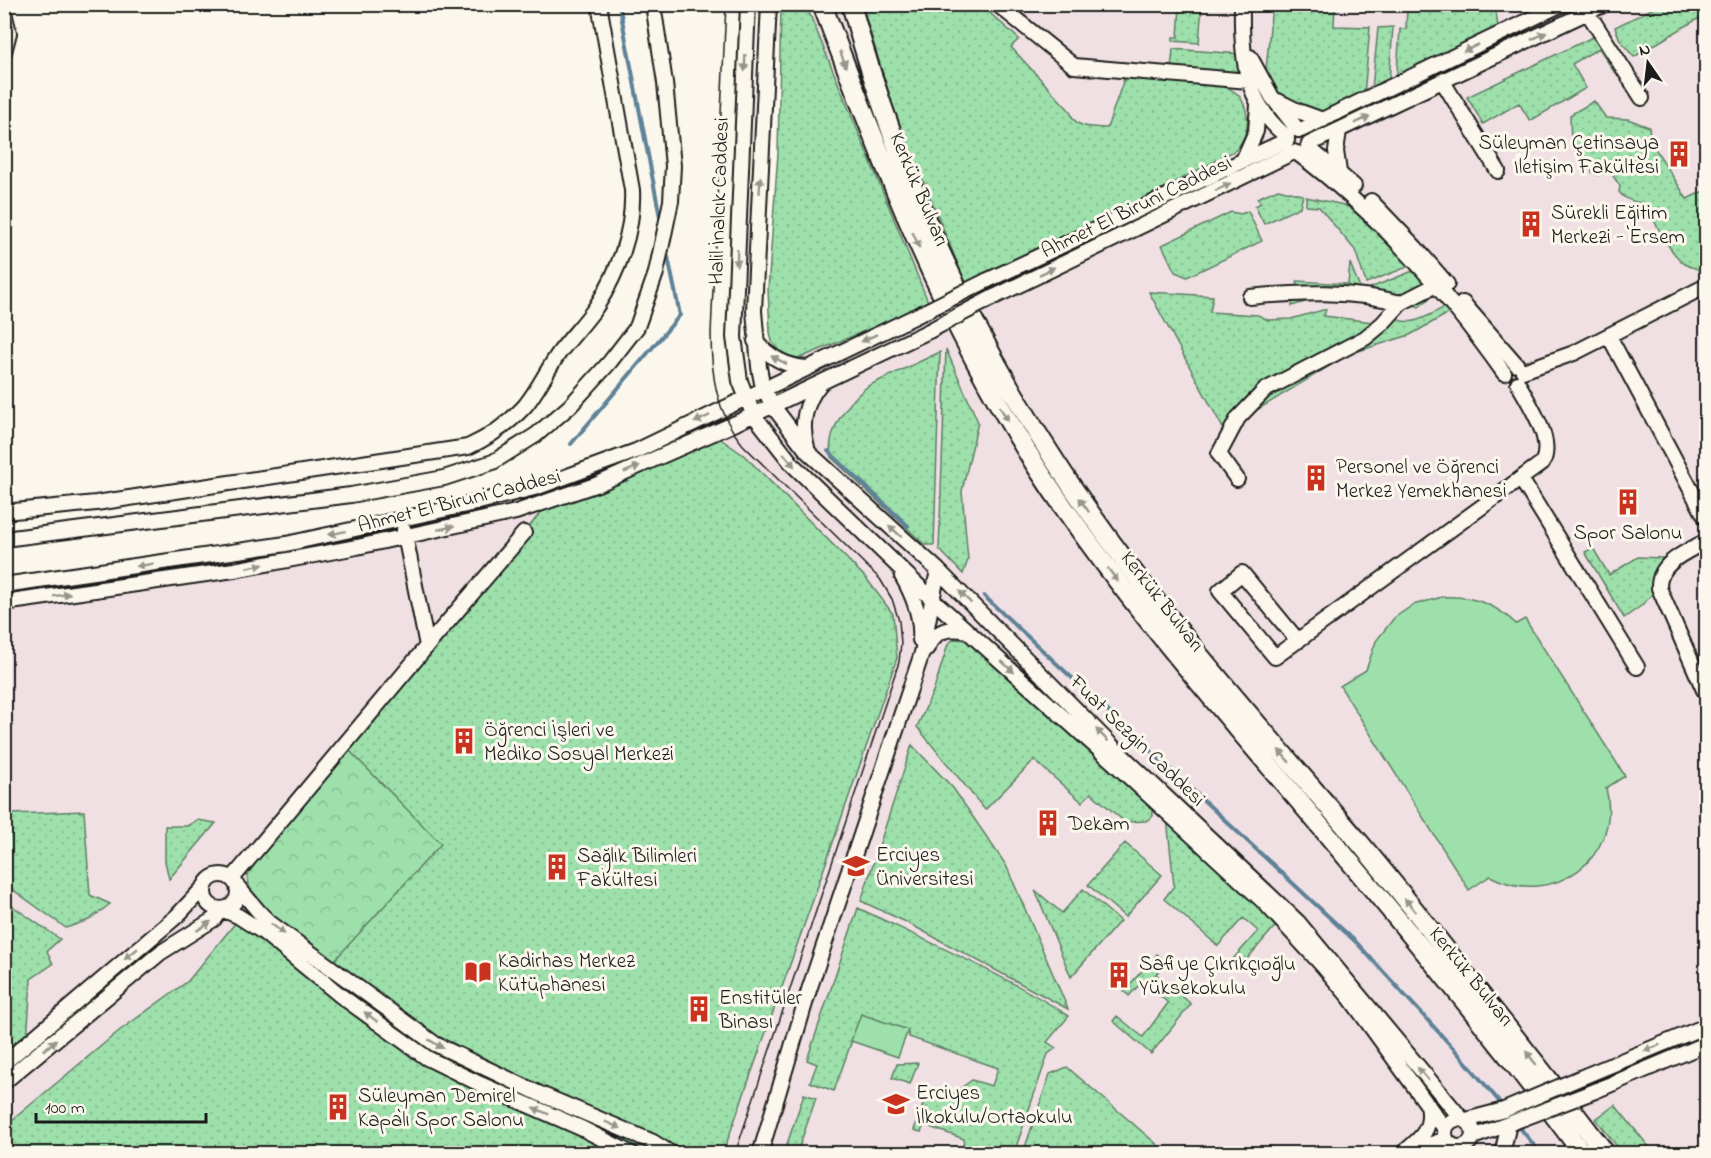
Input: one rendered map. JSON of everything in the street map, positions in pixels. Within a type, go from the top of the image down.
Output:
[{"type":"main road","name":"Kerkük Bulvarı","points":[[822,4],[876,144],[933,279],[988,386],[1059,501],[1141,612],[1440,972],[1584,1154]]},
{"type":"main road","name":"Kerkük Bulvarı","points":[[851,4],[867,60],[898,150],[936,242],[988,349],[1053,459],[1136,576],[1255,723],[1393,884],[1606,1154]]},
{"type":"street","points":[[4,512],[96,503],[468,447],[481,441],[511,418],[525,405],[552,364],[589,317],[605,291],[619,262],[631,220],[632,190],[599,4]]},
{"type":"street","points":[[4,539],[351,495],[444,478],[493,462],[536,435],[570,406],[609,363],[637,327],[656,273],[671,201],[673,166],[665,83],[653,4]]},
{"type":"street","name":"Halil İnalcık Caddesi","points":[[748,4],[734,323],[737,367],[753,414]]},
{"type":"street","name":"Halil İnalcık Caddesi","points":[[769,4],[754,311],[759,366],[772,405]]},
{"type":"street","points":[[997,4],[1074,66],[1249,81]]},
{"type":"street","points":[[1242,4],[1242,34],[1249,81],[1258,105],[1269,121],[1293,134],[1309,137],[1302,149]]},
{"type":"street","name":"Ahmet El Biruni Caddesi","points":[[4,585],[286,544],[505,496],[571,476],[636,451],[1562,4]]},
{"type":"street","name":"Ahmet El Biruni Caddesi","points":[[4,603],[234,570],[405,537],[516,512],[575,493],[753,414],[929,331],[994,297],[1605,4]]},
{"type":"street","points":[[4,12],[9,33],[4,52]]},
{"type":"street","points":[[1588,13],[1642,98]]},
{"type":"street","points":[[1242,34],[1254,67],[1293,134]]},
{"type":"street","points":[[1443,82],[1498,171]]},
{"type":"street","points":[[1272,97],[1298,111],[1323,120]]},
{"type":"street","points":[[1244,158],[1256,131],[1258,105]]},
{"type":"street","points":[[1339,131],[1336,151],[1339,172]]},
{"type":"street","points":[[1293,134],[1288,147],[1302,149],[1339,172],[1403,233],[1520,373],[1545,437],[1547,450],[1542,464],[1298,641],[1275,657],[1220,591],[1242,573],[1298,641]]},
{"type":"street","points":[[1302,149],[1377,219],[1465,320],[1504,373],[1509,366],[1520,373]]},
{"type":"street","points":[[1237,479],[1219,454],[1230,429],[1246,407],[1275,384],[1365,338],[1382,324],[1401,303],[1436,285]]},
{"type":"street","points":[[1520,373],[1574,353],[1707,286]]},
{"type":"street","points":[[1250,297],[1294,294],[1352,295],[1401,303]]},
{"type":"street","points":[[1609,336],[1707,519]]},
{"type":"street","points":[[755,341],[779,361],[807,368]]},
{"type":"street","points":[[808,452],[804,432],[806,412],[821,382]]},
{"type":"street","name":"Fuat Sezgin Caddesi","points":[[772,405],[808,452],[938,570],[1111,745],[1298,922],[1464,1119]]},
{"type":"street","name":"Fuat Sezgin Caddesi","points":[[753,414],[793,465],[890,559],[1264,902],[1343,990],[1428,1105],[1446,1138]]},
{"type":"street","points":[[1521,479],[1637,667]]},
{"type":"street","points":[[401,519],[427,646]]},
{"type":"street","points":[[235,883],[427,646],[524,533]]},
{"type":"street","points":[[1704,690],[1659,588],[1659,583],[1661,574],[1668,564],[1707,541]]},
{"type":"street","points":[[890,559],[908,587],[917,608],[921,637],[915,672]]},
{"type":"street","points":[[760,1154],[816,969],[922,653],[938,570]]},
{"type":"street","points":[[915,672],[932,638],[943,630],[954,628],[968,631]]},
{"type":"street","points":[[4,1063],[177,916],[212,878],[227,876],[270,923],[435,1044],[538,1093],[653,1142],[672,1154]]},
{"type":"street","points":[[4,1082],[160,953],[214,919],[221,909],[235,902],[238,898],[235,883]]},
{"type":"street","points":[[205,886],[205,897],[208,902],[216,908],[238,916],[263,932],[341,996],[427,1058],[583,1129],[632,1154]]},
{"type":"street","points":[[90,990],[98,1000],[97,1006]]},
{"type":"street","points":[[1446,1138],[1452,1121],[1504,1110],[1707,1026]]},
{"type":"street","points":[[1402,1153],[1446,1138],[1462,1147],[1472,1145],[1510,1124],[1707,1044]]},
{"type":"street","points":[[1402,1153],[1419,1140],[1426,1129],[1430,1116],[1428,1105]]},
{"type":"street","points":[[1464,1119],[1473,1127],[1472,1145]]},
{"type":"street","points":[[1502,1154],[1510,1124]]},
{"type":"shaded area","name":"Erciyes Üniversitesi","points":[[781,5],[1706,5],[1706,1153],[5,1153],[4,579],[267,545],[575,494],[606,481],[756,406],[779,351],[770,337],[768,289],[778,153]]},
{"type":"green space","points":[[781,5],[806,5],[929,304],[800,358],[788,357],[779,351],[772,342],[770,332],[768,289],[778,153]]},
{"type":"green space","points":[[862,5],[986,5],[991,14],[1019,39],[1011,47],[1070,111],[1075,121],[1084,126],[1107,128],[1125,76],[1200,82],[1227,88],[1237,94],[1245,106],[1247,125],[1245,134],[1236,150],[1064,241],[967,286],[895,113]]},
{"type":"green space","points":[[1180,5],[1202,5],[1199,43],[1173,41],[1173,37],[1178,37]]},
{"type":"green space","points":[[1272,5],[1335,5],[1334,26],[1370,27],[1363,107],[1289,142],[1276,119],[1266,71]]},
{"type":"green space","points":[[1407,5],[1495,5],[1500,41],[1396,86],[1400,29],[1406,29]]},
{"type":"green space","points":[[1660,5],[1706,5],[1706,31],[1699,18],[1634,57],[1620,40],[1615,27]]},
{"type":"green space","points":[[1393,27],[1388,95],[1375,101],[1371,99],[1378,28]]},
{"type":"green space","points":[[1595,36],[1621,68],[1614,72],[1599,48],[1572,64],[1586,88],[1530,121],[1519,103],[1483,124],[1467,97]]},
{"type":"green space","points":[[1173,49],[1241,54],[1240,67],[1233,74],[1171,69]]},
{"type":"green space","points":[[1594,101],[1606,118],[1628,119],[1649,127],[1651,142],[1687,199],[1706,190],[1706,276],[1676,256],[1645,205],[1619,192],[1620,186],[1611,173],[1597,175],[1592,172],[1587,158],[1574,150],[1571,144],[1570,115]]},
{"type":"green space","points":[[1278,189],[1303,195],[1300,207],[1264,224],[1255,206],[1261,203],[1257,198]]},
{"type":"green space","points":[[1306,197],[1344,205],[1360,213],[1415,264],[1366,283],[1355,250],[1319,207],[1306,206]]},
{"type":"green space","points":[[1248,211],[1262,241],[1187,277],[1175,272],[1162,245],[1231,212],[1241,214]]},
{"type":"green space","points":[[1350,263],[1360,288],[1328,287],[1328,295],[1292,306],[1292,295],[1296,295],[1297,281],[1348,284]]},
{"type":"green space","points":[[1418,269],[1439,291],[1419,307],[1370,288]]},
{"type":"green space","points":[[1149,292],[1213,296],[1210,312],[1258,315],[1268,320],[1291,319],[1326,309],[1324,316],[1390,324],[1392,316],[1407,322],[1422,319],[1451,304],[1456,309],[1410,335],[1349,354],[1224,430]]},
{"type":"green space","points":[[946,349],[978,422],[962,491],[968,560],[963,574],[939,549]]},
{"type":"green space","points":[[940,352],[934,545],[925,545],[831,457],[830,447],[840,417],[868,386]]},
{"type":"green space","points":[[712,433],[745,456],[866,578],[893,614],[897,658],[723,1153],[5,1154],[5,1126],[119,1031],[188,981],[241,916],[249,894],[246,862],[549,502]]},
{"type":"green space","points":[[1593,548],[1609,575],[1638,557],[1686,559],[1641,606],[1624,618],[1585,552]]},
{"type":"green space","points":[[1442,597],[1473,599],[1482,602],[1500,611],[1516,624],[1525,619],[1625,776],[1606,788],[1608,813],[1604,836],[1593,855],[1578,871],[1559,881],[1537,886],[1514,885],[1490,876],[1469,890],[1340,686],[1366,670],[1376,641],[1394,618],[1413,605]]},
{"type":"green space","points":[[954,639],[968,640],[1152,804],[1153,816],[1146,821],[1125,822],[1091,793],[1082,802],[1034,760],[985,810],[917,727],[934,689],[948,644]]},
{"type":"green space","points":[[344,745],[441,844],[332,963],[261,906],[250,894],[246,862]]},
{"type":"green space","points":[[912,745],[953,788],[1006,865],[1068,1009],[906,922],[861,901]]},
{"type":"green space","points":[[84,811],[90,895],[110,904],[89,920],[66,928],[5,884],[5,825],[13,814]]},
{"type":"green space","points":[[1167,818],[1278,923],[1241,966],[1233,959],[1258,931],[1243,918],[1218,946],[1164,899],[1174,886]]},
{"type":"green space","points":[[197,820],[216,823],[169,879],[165,861],[165,826],[187,826]]},
{"type":"green space","points":[[1125,843],[1162,875],[1125,917],[1088,885]]},
{"type":"green space","points":[[1083,889],[1120,921],[1071,977],[1035,890],[1062,913]]},
{"type":"green space","points":[[5,901],[60,939],[47,951],[53,964],[31,979],[27,1042],[5,1065]]},
{"type":"green space","points":[[858,908],[992,972],[1069,1016],[1047,1042],[1056,1048],[1048,1054],[1014,1153],[962,1153],[964,1139],[924,1125],[921,1132],[914,1130],[929,1088],[951,1095],[972,1080],[992,1086],[998,1068],[909,1037],[907,1030],[861,1015],[834,1091],[810,1082],[817,1064],[807,1060]]},
{"type":"green space","points":[[1157,954],[1166,962],[1156,974],[1191,1004],[1151,1054],[1113,1021],[1117,1016],[1143,1037],[1168,1003],[1146,983],[1142,987],[1139,985],[1129,996],[1124,991]]},
{"type":"green space","points":[[861,1014],[908,1030],[898,1057],[851,1041]]},
{"type":"green space","points":[[918,1063],[910,1084],[892,1078],[897,1064]]},
{"type":"green space","points":[[1067,1067],[1167,1153],[1023,1153],[1050,1074]]},
{"type":"green space","points":[[804,1094],[816,1098],[797,1153],[784,1153]]},
{"type":"green space","points":[[1615,1105],[1654,1153],[1622,1153],[1596,1119]]},
{"type":"waterway","points":[[619,4],[660,217]]},
{"type":"waterway","points":[[571,444],[680,315],[668,257]]},
{"type":"waterway","points":[[828,451],[908,526]]},
{"type":"waterway","points":[[984,596],[1357,943],[1503,1106]]},
{"type":"waterway","points":[[1517,1124],[1541,1154]]},
{"type":"tram line","points":[[726,4],[711,333],[712,363],[717,392],[727,420],[743,445],[880,579],[892,599],[899,621],[901,643],[899,662],[735,1154]]},
{"type":"place","name":"Süleyman Çetinsaya Iletişim Fakültesi","points":[[1679,154]]},
{"type":"place","name":"Sürekli Eğitim Merkezi - Ersem","points":[[1531,224]]},
{"type":"place","name":"Personel ve Öğrenci Merkez Yemekhanesi","points":[[1316,478]]},
{"type":"place","name":"Spor Salonu","points":[[1628,502]]},
{"type":"place","name":"Öğrenci İşleri ve Mediko Sosyal Merkezi","points":[[464,741]]},
{"type":"place","name":"Dekam","points":[[1048,823]]},
{"type":"place","name":"Erciyes Üniversitesi","points":[[856,866]]},
{"type":"place","name":"Sağlık Bilimleri Fakültesi","points":[[557,867]]},
{"type":"place","name":"Kadirhas Merkez Kütüphanesi","points":[[478,972]]},
{"type":"place","name":"Safiye Çıkrıkçıoğlu Yüksekokulu","points":[[1119,975]]},
{"type":"place","name":"Enstitüler Binası","points":[[699,1009]]},
{"type":"place","name":"Erciyes İlkokulu/Ortaokulu","points":[[896,1104]]},
{"type":"place","name":"Süleyman Demirel Kapalı Spor Salonu","points":[[338,1107]]}]
